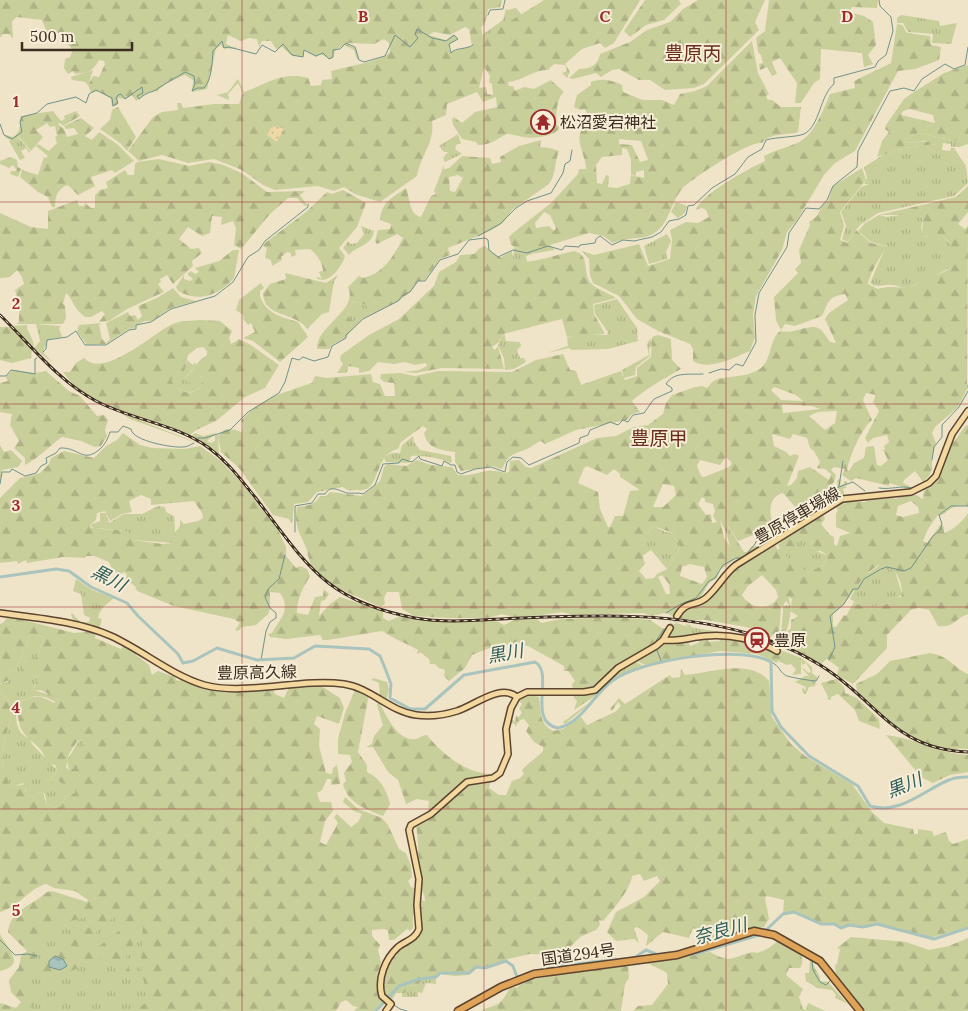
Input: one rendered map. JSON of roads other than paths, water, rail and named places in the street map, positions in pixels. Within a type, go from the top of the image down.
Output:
[{"type":"highway","name":"国道294号","points":[[458,1011],[510,983],[534,974],[685,953],[750,932],[770,934],[823,963],[860,1011]]},
{"type":"main road","name":"豊原停車場線","points":[[677,616],[684,606],[706,598],[727,572],[736,565],[840,500],[914,492],[931,481],[937,473],[950,436],[968,411]]},
{"type":"main road","name":"豊原高久線","points":[[0,613],[96,630],[118,639],[182,676],[207,686],[226,688],[325,683],[346,685],[367,692],[398,710],[431,716],[458,711],[501,694],[511,693],[517,697],[524,692],[595,690],[618,668],[663,640]]},
{"type":"main road","points":[[663,640],[670,628]]},
{"type":"main road","points":[[663,640],[685,640],[707,636],[742,637],[766,645],[776,651]]},
{"type":"main road","points":[[386,1011],[391,1004],[383,998],[380,977],[395,951],[417,935],[419,929],[417,905],[419,879],[410,828],[415,822],[431,814],[466,783],[490,779],[500,773],[508,754],[506,728],[511,708],[517,697]]},
{"type":"water","points":[[55,956],[63,959],[67,966],[60,970],[49,967],[49,961]]},
{"type":"waterway","points":[[488,15],[490,10],[503,9],[505,0]]},
{"type":"waterway","points":[[198,438],[205,438],[230,430],[248,412],[279,393],[285,382],[292,358],[299,360],[303,357],[314,361],[328,357],[332,346],[346,338],[346,335],[363,319],[398,301],[402,296],[410,292],[418,281],[425,281],[440,260],[458,254],[469,240],[485,238],[488,240],[489,250],[498,257],[513,250],[527,253],[548,246],[562,250],[565,246],[579,247],[580,245],[595,243],[596,239],[600,236],[612,245],[623,240],[634,241],[652,237],[661,232],[669,221],[686,215],[688,206],[694,205],[712,188],[735,174],[748,157],[762,149],[766,140],[801,135],[809,130],[817,118],[829,89],[834,84],[834,78],[875,67],[878,61],[886,55],[893,31],[891,17],[880,6],[879,0]]},
{"type":"waterway","points":[[0,124],[4,135],[12,139],[22,132],[20,122],[22,117],[37,113],[47,104],[76,97],[86,103],[89,94],[96,90],[112,98],[113,106],[118,103],[116,98],[118,95],[121,94],[125,99],[142,87],[143,93],[137,96],[139,99],[185,72],[194,76],[195,84],[192,91],[197,88],[204,88],[210,76],[213,51],[222,41],[224,48],[229,47],[256,54],[262,45],[275,52],[283,44],[292,55],[303,57],[304,50],[316,56],[323,53],[329,59],[333,57],[333,50],[340,49],[346,43],[355,47],[359,60],[364,62],[385,56],[395,35],[410,47],[418,38],[415,34],[417,29],[432,38],[446,41],[454,35],[458,39],[449,44],[451,53],[473,45]]},
{"type":"waterway","points":[[709,373],[721,369],[729,370],[736,364],[743,366],[756,342],[755,315],[759,293],[787,247],[789,233],[806,208],[819,209],[827,200],[833,186],[857,167],[858,151],[890,91],[904,88],[914,91],[922,79],[945,64],[954,69],[965,65],[968,47]]},
{"type":"waterway","points":[[478,236],[500,224],[516,208],[527,201],[551,193],[563,173],[565,164],[570,161],[572,150]]},
{"type":"waterway","points":[[43,352],[46,349],[47,340],[67,337],[76,331],[85,345],[106,345],[129,330],[136,329],[136,325],[151,322],[171,309],[215,296],[233,282],[248,257],[259,250],[265,241],[308,207],[308,204]]},
{"type":"waterway","points":[[0,376],[6,376],[11,370],[35,374],[35,359],[37,358]]},
{"type":"waterway","points":[[295,532],[295,506],[312,503],[318,494],[325,494],[330,489],[363,494],[375,485],[383,464],[399,463],[402,459],[412,462],[419,456],[420,459],[442,466],[444,461],[455,465],[457,472],[461,474],[475,469],[491,467],[505,472],[507,462],[513,457],[521,458],[529,465],[579,443],[580,438],[588,435],[590,430],[610,422],[618,425],[623,420],[628,422],[633,415],[644,413],[654,399],[672,391],[672,388],[666,384],[673,377],[683,374],[703,374]]},
{"type":"waterway","points":[[932,460],[934,447],[942,437],[942,425],[959,407],[968,391]]},
{"type":"waterway","points":[[0,484],[2,472],[10,472],[12,469],[25,476],[36,473],[41,466],[47,463],[46,458],[56,453],[60,448],[66,448],[85,455],[94,453],[103,446],[110,432],[118,432],[123,426],[131,429],[138,437],[162,445],[186,447],[194,443]]},
{"type":"waterway","points":[[839,486],[843,461]]},
{"type":"waterway","points":[[745,556],[755,544],[760,532],[784,517],[822,499],[828,495],[830,490],[853,482],[865,491]]},
{"type":"waterway","points":[[879,488],[912,488]]},
{"type":"waterway","points":[[829,660],[835,647],[830,616],[844,604],[853,589],[858,589],[864,579],[881,569],[887,567],[904,571],[911,568],[933,536],[940,530],[942,524],[939,515],[951,506],[968,506]]},
{"type":"waterway","points":[[261,660],[266,631],[270,622],[276,618],[276,613],[270,608],[265,597],[269,588],[279,579],[285,555]]},
{"type":"waterway","points":[[666,613],[696,598],[709,581],[715,578],[723,565],[736,558],[742,558]]},
{"type":"waterway","name":"黒川","points":[[0,577],[56,569],[69,571],[91,587],[127,603],[178,654],[183,663],[193,661],[217,648],[257,660],[294,658],[315,646],[369,649],[380,656],[391,684],[390,698],[410,709],[425,709],[464,675],[535,662],[543,676],[542,707],[544,717],[549,724],[558,728],[574,721],[605,687],[626,673],[666,661],[690,657],[737,654],[756,657],[771,662],[772,711],[781,727],[809,756],[858,786],[870,806],[881,808],[902,804],[951,779],[968,777]]},
{"type":"waterway","points":[[654,644],[664,629]]},
{"type":"waterway","points":[[656,648],[662,663]]},
{"type":"waterway","points":[[771,662],[787,676],[816,681],[819,676]]},
{"type":"waterway","name":"奈良川","points":[[764,932],[783,914],[794,912],[821,924],[834,924],[841,928],[849,925],[863,927],[877,924],[934,939],[968,928]]},
{"type":"waterway","name":"奈良川","points":[[765,929],[772,932]]},
{"type":"waterway","name":"奈良川","points":[[686,954],[695,954],[759,935]]},
{"type":"waterway","points":[[0,940],[15,955],[28,954],[37,956]]},
{"type":"waterway","name":"奈良川","points":[[376,1011],[399,986],[419,979],[436,977],[440,973],[469,973],[476,967],[485,968],[506,961],[513,966],[517,977],[563,965],[634,958],[646,950],[658,955]]},
{"type":"waterway","points":[[812,961],[813,970],[820,982],[826,985],[831,980]]},
{"type":"waterway","points":[[394,1005],[407,1011]]},
{"type":"tunnel","points":[[670,628],[677,616]]},
{"type":"railway","points":[[0,315],[57,373],[82,393],[124,413],[182,433],[216,453],[255,497],[305,561],[321,577],[359,601],[384,611],[428,620],[455,621],[608,616],[665,618],[722,627],[772,642],[817,663],[853,689],[894,726],[909,736],[925,744],[968,752]]},
{"type":"place","name":"松沼愛宕神社","points":[[543,122]]},
{"type":"place","name":"豊原","points":[[757,640]]},
{"type":"district","name":"豊原丙","points":[[693,53]]},
{"type":"district","name":"豊原甲","points":[[659,438]]}]
